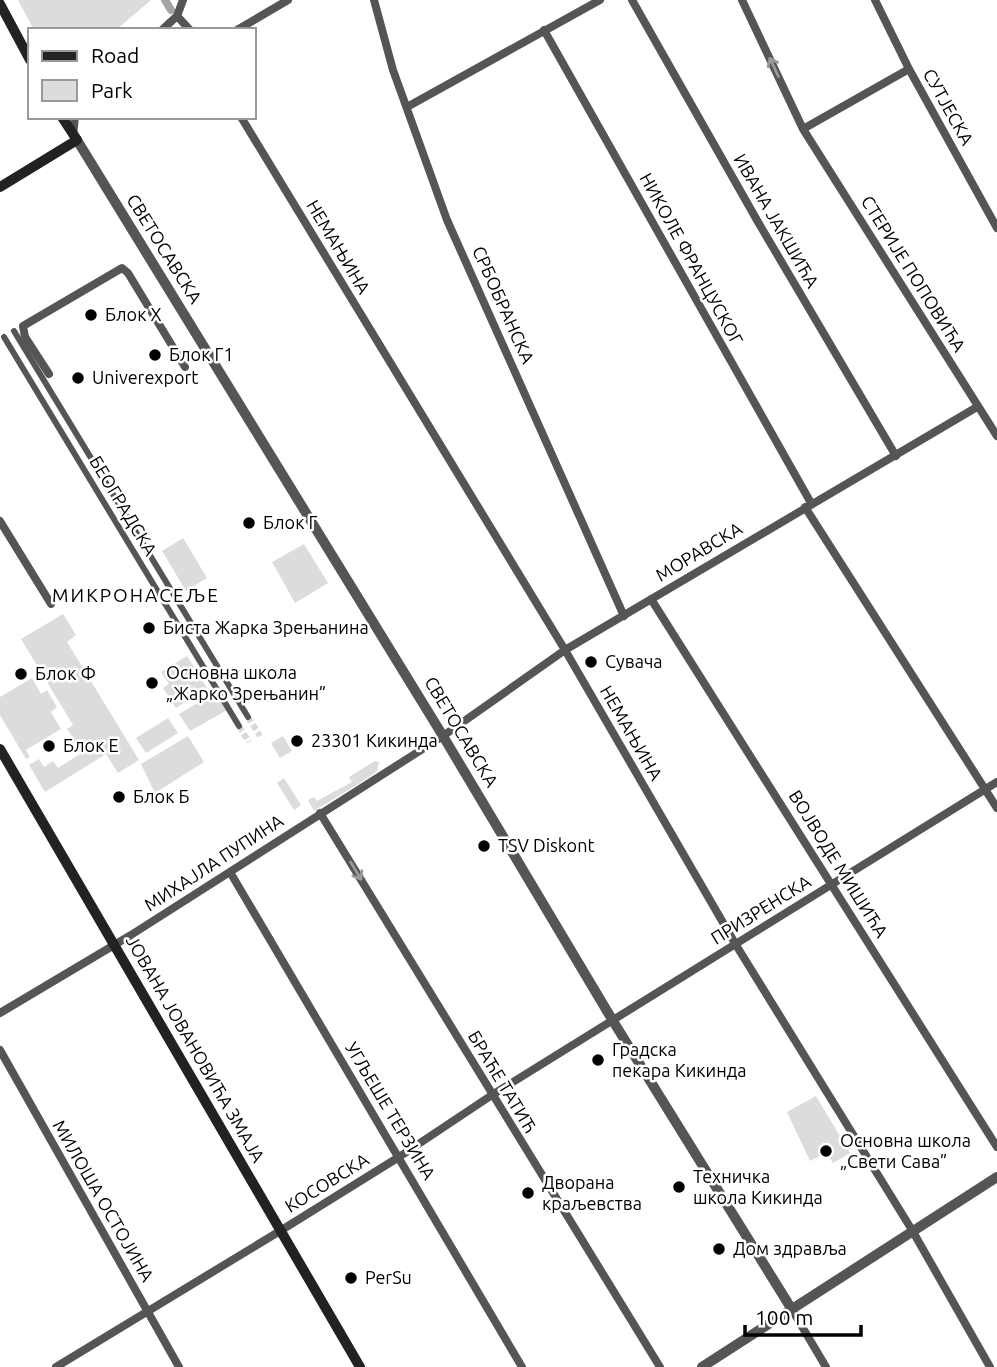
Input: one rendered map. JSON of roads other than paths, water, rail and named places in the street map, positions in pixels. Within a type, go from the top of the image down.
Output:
[{"type":"main road","points":[[0,4],[28,56]]},
{"type":"main road","name":"СВЕТОСАВСКА","points":[[63,119],[75,137]]},
{"type":"main road","points":[[0,187],[75,137]]},
{"type":"main road","name":"ЈОВАНА ЈОВАНОВИЋА ЗМАЈА","points":[[0,749],[360,1367]]},
{"type":"street","points":[[164,28],[177,16],[183,0]]},
{"type":"street","points":[[240,28],[288,0]]},
{"type":"street","name":"СРБОБРАНСКА","points":[[374,0],[393,70],[447,220],[624,616]]},
{"type":"street","points":[[407,107],[600,0]]},
{"type":"street","name":"ИВАНА ЈАКШИЋА","points":[[632,0],[895,456]]},
{"type":"street","name":"СТЕРИЈЕ ПОПОВИЋА","points":[[742,0],[803,129],[997,436]]},
{"type":"street","name":"СУТЈЕСКА","points":[[875,0],[909,69],[997,228]]},
{"type":"street","points":[[177,16],[189,28]]},
{"type":"street","name":"НИКОЛЕ ФРАНЦУСКОГ","points":[[544,30],[808,505],[997,808]]},
{"type":"street","points":[[803,129],[909,69]]},
{"type":"street","points":[[75,119],[75,137]]},
{"type":"street","name":"НЕМАЊИНА","points":[[242,119],[565,650],[736,945],[912,1230],[990,1367]]},
{"type":"street","name":"СВЕТОСАВСКА","points":[[75,137],[826,1367]]},
{"type":"street","points":[[50,374],[25,337],[23,326],[122,268],[128,273],[186,367]]},
{"type":"street","name":"БЕОГРАДСКА","points":[[14,331],[248,717]]},
{"type":"street","name":"БЕОГРАДСКА","points":[[4,337],[239,726]]},
{"type":"street","name":"МОРАВСКА","points":[[443,736],[565,650],[977,407]]},
{"type":"street","points":[[0,521],[51,604]]},
{"type":"street","name":"ВОЈВОДЕ МИШИЋА","points":[[651,599],[997,1147]]},
{"type":"street","name":"МИХАЈЛА ПУПИНА","points":[[0,1013],[115,944],[443,736]]},
{"type":"street","name":"ПРИЗРЕНСКА","points":[[613,1021],[997,782]]},
{"type":"street","name":"БРАЋЕ ТАТИЋ","points":[[320,813],[660,1367]]},
{"type":"street","name":"УГЉЕШЕ ТЕРЗИНА","points":[[230,872],[522,1367]]},
{"type":"street","name":"КОСОВСКА","points":[[56,1367],[280,1231],[613,1021]]},
{"type":"street","name":"МИЛОША ОСТОЈИНА","points":[[0,1050],[180,1367]]},
{"type":"street","points":[[702,1367],[997,1177]]},
{"type":"waterway","points":[[165,0],[171,10]]},
{"type":"tunnel","points":[[248,717],[260,736]]},
{"type":"tunnel","points":[[239,726],[249,742]]},
{"type":"place","name":"Блок Х","points":[[91,315]]},
{"type":"place","name":"Блок Г1","points":[[155,355]]},
{"type":"place","name":"Univerexport","points":[[78,378]]},
{"type":"place","name":"Блок Г","points":[[249,523]]},
{"type":"place","name":"Биста Жарка Зрењанина","points":[[149,628]]},
{"type":"place","name":"Сувача","points":[[591,662]]},
{"type":"place","name":"Блок Ф","points":[[21,674]]},
{"type":"place","name":"Основна школа „Жарко Зрењанин”","points":[[152,683]]},
{"type":"place","name":"23301 Кикинда","points":[[297,741]]},
{"type":"place","name":"Блок Е","points":[[49,746]]},
{"type":"place","name":"Блок Б","points":[[119,797]]},
{"type":"place","name":"TSV Diskont","points":[[484,846]]},
{"type":"place","name":"Градска пекара Кикинда","points":[[598,1060]]},
{"type":"place","name":"Основна школа „Свети Сава”","points":[[826,1151]]},
{"type":"place","name":"Техничка школа Кикинда","points":[[679,1187]]},
{"type":"place","name":"Дворана краљевства","points":[[528,1193]]},
{"type":"place","name":"Дом здравља","points":[[719,1249]]},
{"type":"place","name":"PerSu","points":[[351,1278]]},
{"type":"district","name":"МИКРОНАСЕЉЕ","points":[[136,595]]}]
